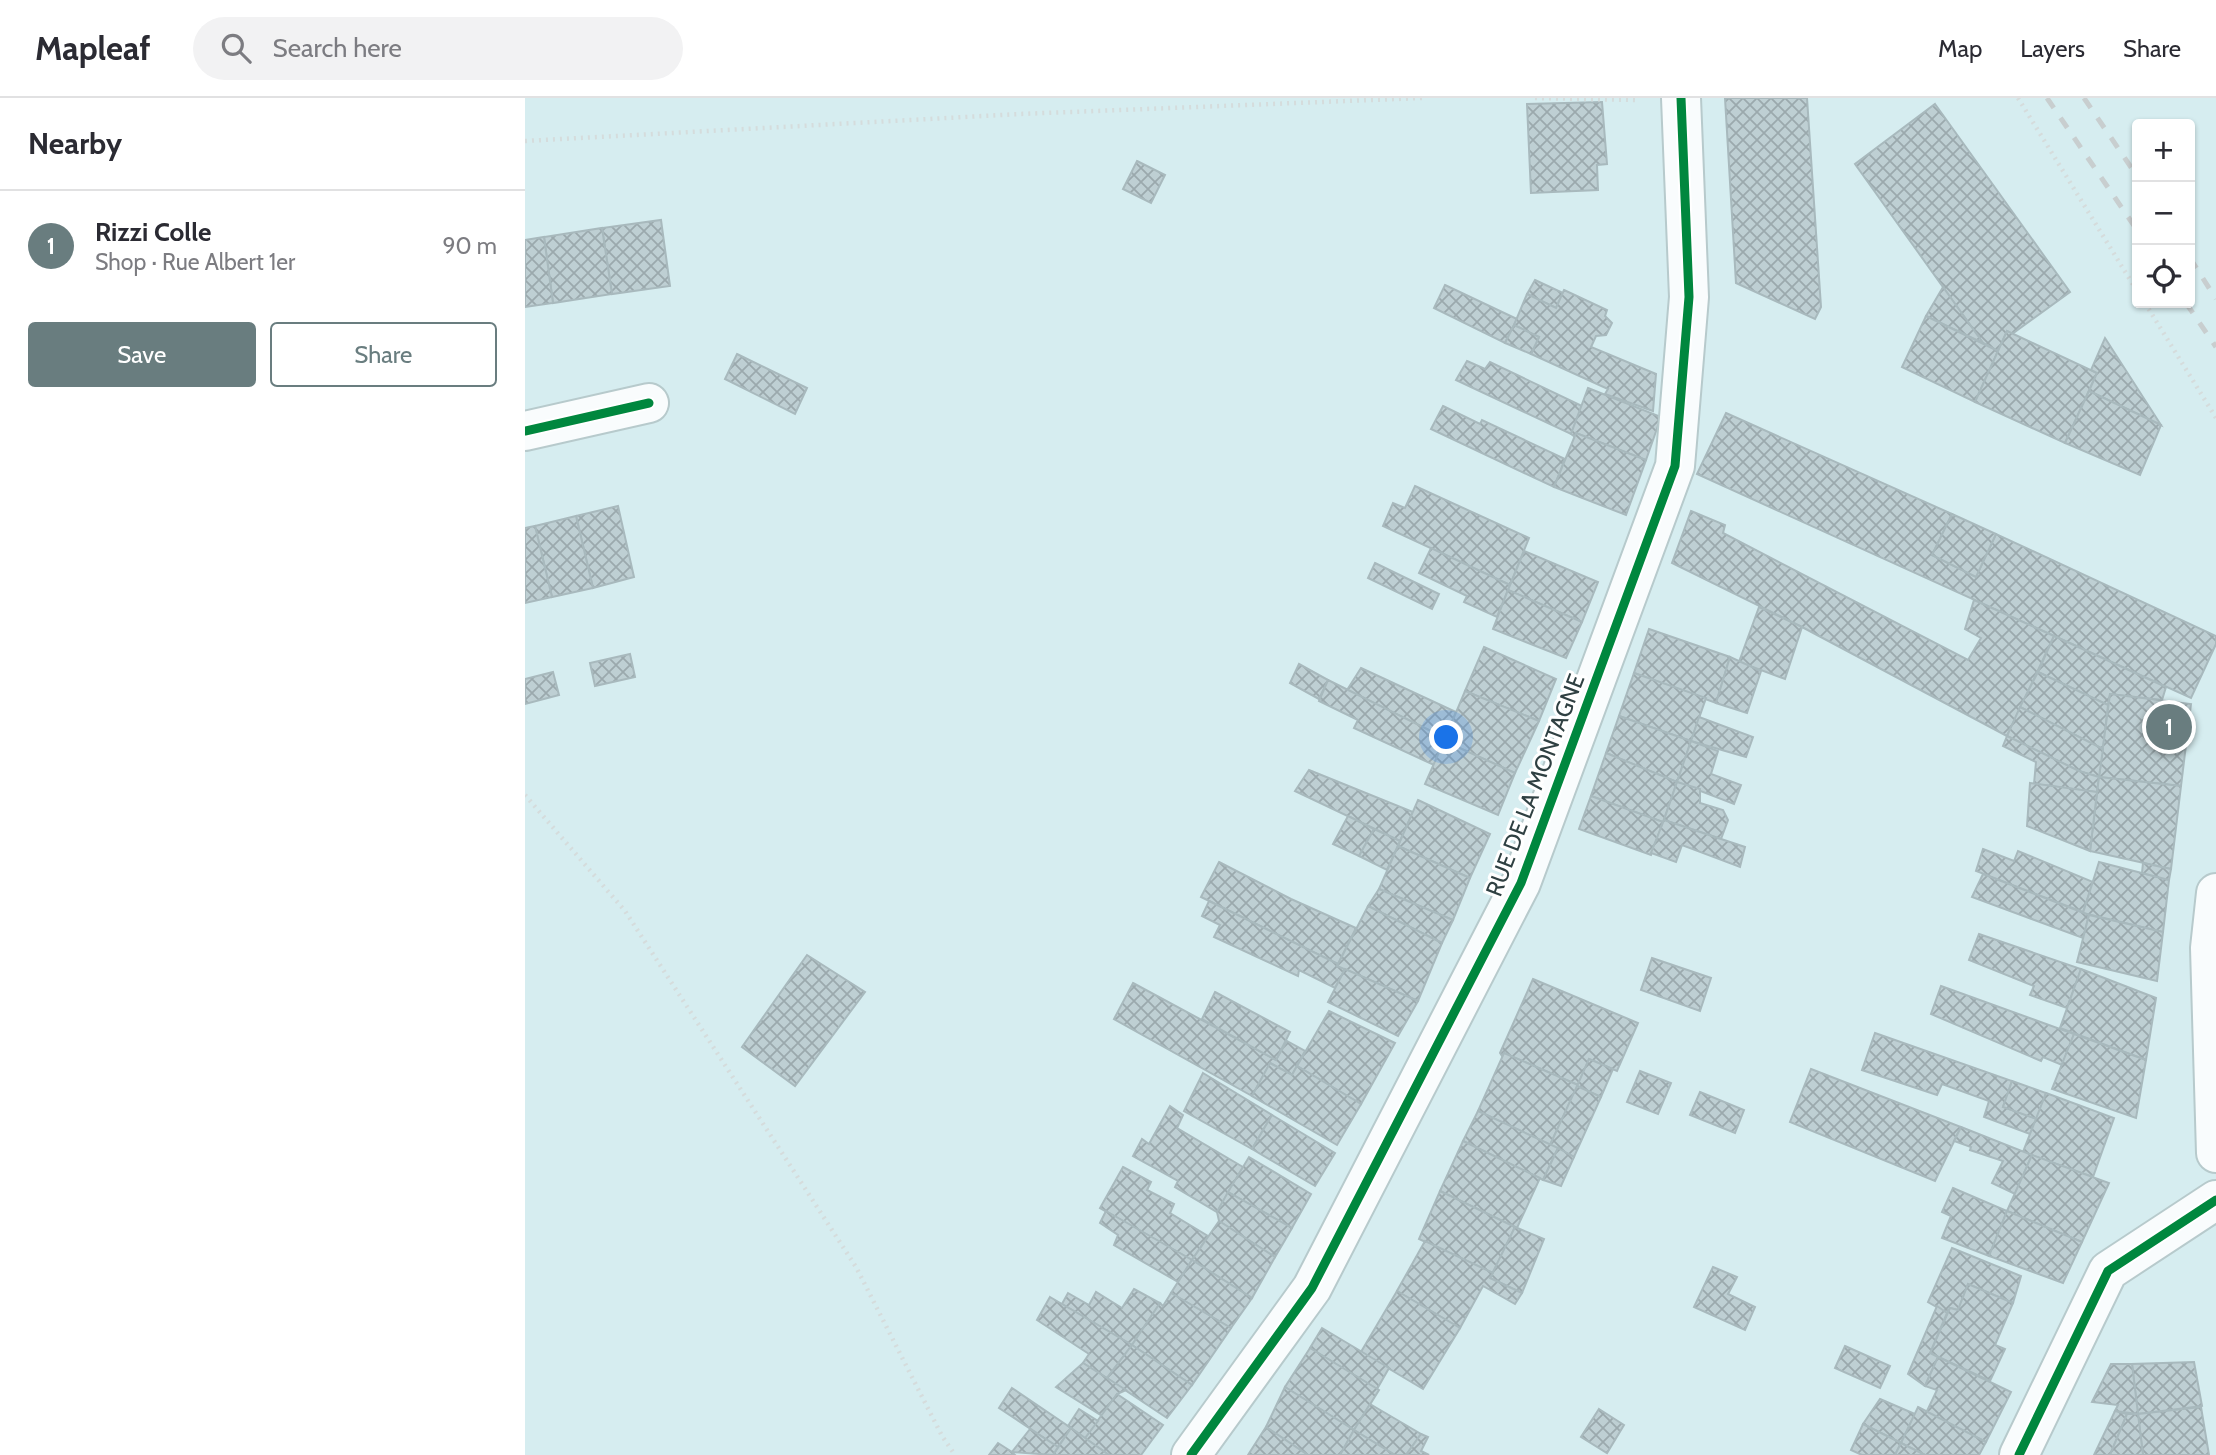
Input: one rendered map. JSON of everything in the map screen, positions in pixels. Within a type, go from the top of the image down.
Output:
[{"type":"street","name":"RUE DE LA MONTAGNE","points":[[1191,1455],[1312,1288],[1521,883],[1675,466],[1689,297],[1681,99]]},
{"type":"street","points":[[525,431],[649,403]]},
{"type":"street","points":[[2216,893],[2210,948],[2216,1153]]},
{"type":"street","points":[[2019,1455],[2108,1271],[2216,1200]]},
{"type":"path","points":[[525,141],[1020,114],[1422,98]]},
{"type":"path","points":[[1535,98],[1681,99]]},
{"type":"path","points":[[2018,98],[2132,283]]},
{"type":"path","points":[[2148,308],[2216,418]]},
{"type":"path","points":[[525,795],[625,911],[856,1267],[942,1436],[955,1455]]},
{"type":"building","points":[[1725,98],[1807,98],[1821,307],[1815,319],[1736,283]]},
{"type":"building","points":[[1602,102],[1607,164],[1597,165],[1598,190],[1531,193],[1527,104]]},
{"type":"building","points":[[1935,104],[2070,292],[2012,334],[2007,331],[1998,351],[1983,343],[1855,164]]},
{"type":"building","points":[[1137,161],[1165,175],[1151,203],[1123,189]]},
{"type":"building","points":[[661,220],[670,286],[612,294],[602,228]]},
{"type":"building","points":[[602,228],[612,294],[553,303],[544,237]]},
{"type":"building","points":[[544,237],[553,303],[525,307],[525,240]]},
{"type":"building","points":[[1535,280],[1563,293],[1556,308],[1527,294]]},
{"type":"building","points":[[1445,285],[1517,319],[1505,343],[1434,308]]},
{"type":"building","points":[[1943,287],[1983,343],[1926,316]]},
{"type":"building","points":[[1564,290],[1607,310],[1605,316],[1612,323],[1606,335],[1596,336],[1591,347],[1656,374],[1653,411],[1605,394],[1608,389],[1531,354],[1539,337],[1514,325],[1527,294],[1556,308]]},
{"type":"building","points":[[1926,316],[1998,351],[1975,402],[1902,367]]},
{"type":"building","points":[[1514,325],[1539,337],[1531,354],[1505,343]]},
{"type":"building","points":[[2007,331],[2097,373],[2065,443],[1975,402]]},
{"type":"building","points":[[2105,338],[2161,425],[2089,391],[2097,373],[2091,370]]},
{"type":"building","points":[[737,354],[807,388],[795,414],[725,379]]},
{"type":"building","points":[[1467,361],[1485,369],[1490,362],[1582,406],[1571,434],[1456,380]]},
{"type":"building","points":[[1588,388],[1661,417],[1646,460],[1576,433],[1575,437],[1571,434]]},
{"type":"building","points":[[2089,391],[2161,425],[2140,475],[2065,443]]},
{"type":"building","points":[[1443,406],[1480,424],[1482,420],[1565,459],[1554,487],[1431,429]]},
{"type":"building","points":[[1726,413],[1952,514],[1932,555],[1976,577],[1996,534],[2216,636],[2216,644],[2191,698],[1697,474]]},
{"type":"building","points":[[1576,433],[1646,460],[1626,515],[1554,487]]},
{"type":"building","points":[[1415,486],[1529,538],[1510,585],[1383,526],[1393,503],[1405,508]]},
{"type":"building","points":[[618,506],[634,577],[593,588],[576,516]]},
{"type":"building","points":[[1691,511],[1725,525],[1723,533],[1968,660],[1981,638],[1965,629],[1974,600],[2054,636],[2007,736],[1802,627],[1672,563]]},
{"type":"building","points":[[1952,514],[1996,534],[1976,577],[1932,555]]},
{"type":"building","points":[[576,516],[593,588],[552,597],[535,526]]},
{"type":"building","points":[[535,526],[552,597],[525,603],[525,528]]},
{"type":"building","points":[[1431,548],[1510,585],[1497,617],[1464,602],[1467,596],[1419,573]]},
{"type":"building","points":[[1524,551],[1598,582],[1582,622],[1508,590]]},
{"type":"building","points":[[1375,563],[1439,594],[1432,609],[1368,578]]},
{"type":"building","points":[[1508,590],[1582,622],[1566,658],[1493,629]]},
{"type":"building","points":[[1759,607],[1802,627],[1785,679],[1739,662]]},
{"type":"building","points":[[1649,629],[1730,657],[1716,703],[1634,673]]},
{"type":"building","points":[[2054,636],[2166,687],[2162,700],[2110,694],[2108,705],[2038,672]]},
{"type":"building","points":[[1484,647],[1556,679],[1539,721],[1465,691]]},
{"type":"building","points":[[630,654],[635,677],[595,686],[590,663]]},
{"type":"building","points":[[1730,657],[1761,671],[1747,713],[1716,703]]},
{"type":"building","points":[[1299,664],[1328,680],[1319,699],[1290,683]]},
{"type":"building","points":[[1361,668],[1456,712],[1445,738],[1347,690]]},
{"type":"building","points":[[553,672],[559,695],[525,704],[525,679]]},
{"type":"building","points":[[2038,672],[2108,705],[2103,749],[2020,707]]},
{"type":"building","points":[[1634,673],[1706,698],[1691,741],[1619,716]]},
{"type":"building","points":[[1328,680],[1445,738],[1434,765],[1354,728],[1358,720],[1319,701]]},
{"type":"building","points":[[1465,691],[1539,721],[1515,773],[1444,741]]},
{"type":"building","points":[[2110,694],[2191,704],[2181,786],[2099,777]]},
{"type":"building","points":[[2020,707],[2103,749],[2099,777],[2079,771],[2007,736]]},
{"type":"building","points":[[1619,716],[1691,741],[1677,782],[1606,753]]},
{"type":"building","points":[[1699,717],[1753,737],[1746,757],[1691,741]]},
{"type":"building","points":[[2007,736],[2079,771],[2099,777],[2097,792],[2034,784],[2036,762],[2003,746]]},
{"type":"building","points":[[1444,741],[1515,773],[1498,815],[1425,784]]},
{"type":"building","points":[[1691,741],[1718,751],[1711,774],[1741,785],[1734,804],[1677,782]]},
{"type":"building","points":[[1606,753],[1677,782],[1663,822],[1591,796]]},
{"type":"building","points":[[1309,770],[1413,812],[1400,841],[1295,791]]},
{"type":"building","points":[[2099,777],[2181,786],[2171,869],[2090,851]]},
{"type":"building","points":[[1677,782],[1700,789],[1700,803],[1723,810],[1728,820],[1721,839],[1664,820]]},
{"type":"building","points":[[2030,783],[2097,792],[2090,851],[2027,826]]},
{"type":"building","points":[[1591,796],[1663,822],[1651,855],[1579,829]]},
{"type":"building","points":[[1418,800],[1490,834],[1470,878],[1398,846]]},
{"type":"building","points":[[1348,816],[1374,829],[1359,856],[1333,844]]},
{"type":"building","points":[[1664,820],[1745,847],[1740,867],[1682,845],[1676,862],[1651,853]]},
{"type":"building","points":[[1374,829],[1400,841],[1387,870],[1359,856]]},
{"type":"building","points":[[1398,846],[1470,878],[1453,920],[1379,889]]},
{"type":"building","points":[[1983,849],[2014,861],[2018,851],[2093,882],[2083,912],[1976,871]]},
{"type":"building","points":[[1219,862],[1356,928],[1338,964],[1201,897]]},
{"type":"building","points":[[2099,862],[2169,880],[2163,932],[2083,913]]},
{"type":"building","points":[[2143,863],[2171,869],[2169,880],[2142,873]]},
{"type":"building","points":[[1983,874],[2089,915],[2083,938],[1972,897]]},
{"type":"building","points":[[1379,889],[1453,920],[1442,943],[1368,906]]},
{"type":"building","points":[[1209,901],[1338,964],[1345,969],[1335,988],[1299,970],[1298,976],[1214,937],[1220,925],[1202,916]]},
{"type":"building","points":[[1368,906],[1442,943],[1418,1001],[1337,966]]},
{"type":"building","points":[[2089,915],[2163,932],[2157,981],[2077,962]]},
{"type":"building","points":[[1979,934],[2081,969],[2067,1008],[2030,995],[2034,986],[1969,960]]},
{"type":"building","points":[[807,955],[865,992],[795,1086],[742,1047]]},
{"type":"building","points":[[1652,958],[1711,978],[1700,1011],[1641,990]]},
{"type":"building","points":[[1345,969],[1418,1001],[1398,1036],[1328,1002]]},
{"type":"building","points":[[2081,969],[2156,998],[2146,1060],[2060,1028]]},
{"type":"building","points":[[1533,979],[1638,1023],[1617,1071],[1589,1059],[1578,1085],[1504,1053],[1502,1056],[1500,1053]]},
{"type":"building","points":[[1133,983],[1276,1060],[1287,1041],[1305,1051],[1292,1075],[1270,1063],[1252,1096],[1114,1019]]},
{"type":"building","points":[[1941,986],[2074,1034],[2062,1065],[2043,1057],[2041,1061],[1931,1014]]},
{"type":"building","points":[[1215,992],[1290,1032],[1276,1060],[1202,1019]]},
{"type":"building","points":[[1329,1011],[1395,1043],[1361,1104],[1297,1066]]},
{"type":"building","points":[[1875,1033],[2012,1081],[2003,1107],[2037,1119],[2030,1134],[1984,1117],[1989,1101],[1942,1084],[1937,1095],[1862,1070]]},
{"type":"building","points":[[2074,1034],[2146,1060],[2136,1118],[2052,1089]]},
{"type":"building","points":[[1504,1053],[1578,1085],[1550,1145],[1478,1111]]},
{"type":"building","points":[[1589,1059],[1613,1069],[1601,1097],[1577,1086]]},
{"type":"building","points":[[1270,1063],[1292,1075],[1297,1066],[1361,1104],[1337,1145],[1252,1096]]},
{"type":"building","points":[[1811,1069],[1961,1127],[1935,1181],[1790,1122]]},
{"type":"building","points":[[1640,1071],[1671,1083],[1658,1114],[1627,1102]]},
{"type":"building","points":[[1203,1073],[1272,1115],[1252,1149],[1184,1111]]},
{"type":"building","points":[[2012,1081],[2046,1093],[2037,1119],[2003,1107]]},
{"type":"building","points":[[1577,1086],[1601,1097],[1574,1157],[1550,1145]]},
{"type":"building","points":[[1700,1092],[1744,1110],[1735,1133],[1690,1115]]},
{"type":"building","points":[[2046,1093],[2114,1118],[2093,1177],[2023,1152]]},
{"type":"building","points":[[1170,1106],[1183,1115],[1177,1128],[1243,1167],[1217,1212],[1175,1187],[1178,1181],[1133,1156],[1142,1139],[1149,1144]]},
{"type":"building","points":[[1478,1111],[1558,1148],[1543,1180],[1463,1141]]},
{"type":"building","points":[[1272,1115],[1335,1153],[1315,1186],[1252,1149]]},
{"type":"building","points":[[1961,1127],[2032,1155],[2015,1194],[1992,1183],[2003,1161],[1970,1150],[1971,1147],[1954,1141]]},
{"type":"building","points":[[1463,1141],[1540,1178],[1517,1228],[1440,1191]]},
{"type":"building","points":[[1558,1148],[1574,1157],[1561,1186],[1543,1180]]},
{"type":"building","points":[[2032,1155],[2109,1183],[2082,1242],[2007,1211]]},
{"type":"building","points":[[1249,1157],[1311,1194],[1292,1228],[1228,1192]]},
{"type":"building","points":[[1123,1167],[1151,1182],[1147,1190],[1174,1204],[1170,1213],[1208,1236],[1192,1260],[1100,1208]]},
{"type":"building","points":[[1953,1188],[2007,1211],[1989,1256],[1942,1238],[1951,1216],[1942,1212]]},
{"type":"building","points":[[1440,1191],[1515,1227],[1493,1273],[1419,1239]]},
{"type":"building","points":[[1228,1192],[1292,1228],[1275,1257],[1219,1221],[1217,1212]]},
{"type":"building","points":[[1106,1211],[1192,1260],[1178,1282],[1114,1245],[1118,1235],[1100,1223]]},
{"type":"building","points":[[2007,1211],[2082,1242],[2063,1283],[1989,1256]]},
{"type":"building","points":[[1219,1221],[1275,1257],[1252,1298],[1192,1260]]},
{"type":"building","points":[[1515,1227],[1544,1239],[1522,1293],[1490,1278]]},
{"type":"building","points":[[1425,1241],[1493,1273],[1490,1278],[1522,1293],[1515,1304],[1483,1286],[1460,1328],[1397,1291]]},
{"type":"building","points":[[1952,1248],[2021,1276],[2013,1303],[1968,1284],[1958,1310],[1950,1308],[1947,1313],[1928,1302]]},
{"type":"building","points":[[1192,1260],[1252,1298],[1231,1328],[1171,1293]]},
{"type":"building","points":[[1713,1267],[1737,1277],[1728,1294],[1755,1307],[1745,1330],[1694,1307]]},
{"type":"building","points":[[1968,1284],[2013,1303],[1995,1345],[2005,1349],[1990,1381],[1930,1353],[1950,1308],[1958,1310]]},
{"type":"building","points":[[1134,1289],[1160,1303],[1132,1345],[1062,1304],[1068,1293],[1089,1305],[1096,1292],[1122,1308]]},
{"type":"building","points":[[1397,1291],[1460,1328],[1423,1389],[1361,1352]]},
{"type":"building","points":[[1171,1293],[1231,1328],[1192,1385],[1132,1345],[1160,1303],[1163,1306]]},
{"type":"building","points":[[1050,1297],[1132,1345],[1107,1378],[1083,1363],[1089,1354],[1037,1320]]},
{"type":"building","points":[[1937,1306],[1947,1313],[1930,1353],[1938,1357],[1925,1386],[1908,1374]]},
{"type":"building","points":[[1322,1328],[1389,1368],[1377,1389],[1310,1348]]},
{"type":"building","points":[[1132,1345],[1192,1385],[1167,1418],[1107,1378]]},
{"type":"building","points":[[1845,1346],[1890,1366],[1880,1388],[1835,1368]]},
{"type":"building","points":[[1310,1348],[1379,1390],[1354,1430],[1285,1387]]},
{"type":"building","points":[[1938,1357],[2011,1392],[1986,1442],[1926,1413],[1937,1390],[1925,1386]]},
{"type":"building","points":[[2194,1362],[2202,1406],[2138,1414],[2132,1364]]},
{"type":"building","points":[[1083,1363],[1126,1390],[1117,1394],[1102,1416],[1056,1387]]},
{"type":"building","points":[[2111,1364],[2132,1364],[2138,1414],[2115,1411],[2118,1405],[2092,1402]]},
{"type":"building","points":[[1285,1387],[1354,1430],[1340,1455],[1308,1455],[1266,1427]]},
{"type":"building","points":[[1012,1388],[1071,1428],[1058,1447],[999,1408]]},
{"type":"building","points":[[1117,1394],[1163,1425],[1141,1455],[1109,1455],[1085,1438]]},
{"type":"building","points":[[1880,1399],[1915,1414],[1901,1443],[1863,1424]]},
{"type":"building","points":[[1370,1404],[1421,1434],[1406,1455],[1395,1455],[1354,1430]]},
{"type":"building","points":[[1918,1407],[1986,1442],[1979,1455],[1925,1455],[1901,1443]]},
{"type":"building","points":[[2201,1407],[2209,1455],[2143,1455],[2138,1414]]},
{"type":"building","points":[[1079,1409],[1098,1421],[1085,1438],[1068,1426]]},
{"type":"building","points":[[1599,1409],[1624,1425],[1607,1453],[1581,1437]]},
{"type":"building","points":[[2115,1411],[2127,1414],[2110,1455],[2094,1455]]},
{"type":"building","points":[[2127,1414],[2138,1414],[2143,1455],[2110,1455]]},
{"type":"building","points":[[1863,1424],[1901,1443],[1895,1455],[1862,1455],[1851,1450]]},
{"type":"building","points":[[1266,1427],[1308,1455],[1248,1455]]},
{"type":"building","points":[[1071,1428],[1085,1438],[1109,1455],[1053,1455]]},
{"type":"building","points":[[1030,1429],[1058,1447],[1053,1455],[1012,1452]]},
{"type":"building","points":[[1354,1430],[1395,1455],[1340,1455]]},
{"type":"building","points":[[1421,1434],[1428,1437],[1421,1451],[1429,1455],[1406,1455]]},
{"type":"building","points":[[998,1443],[1012,1452],[1015,1455],[989,1455]]},
{"type":"building","points":[[1901,1443],[1925,1455],[1895,1455]]},
{"type":"railway","points":[[2047,98],[2132,223]]},
{"type":"railway","points":[[2084,98],[2132,169]]},
{"type":"railway","points":[[2195,266],[2216,299]]},
{"type":"railway","points":[[2189,308],[2216,347]]},
{"type":"cycle path","points":[[1191,1455],[1312,1288],[1521,883],[1675,466],[1689,297],[1681,98]]},
{"type":"cycle path","points":[[525,431],[649,403]]},
{"type":"cycle path","points":[[2019,1455],[2108,1271],[2216,1200]]},
{"type":"place","name":"Rizzi Colle","points":[[2169,727]]}]
